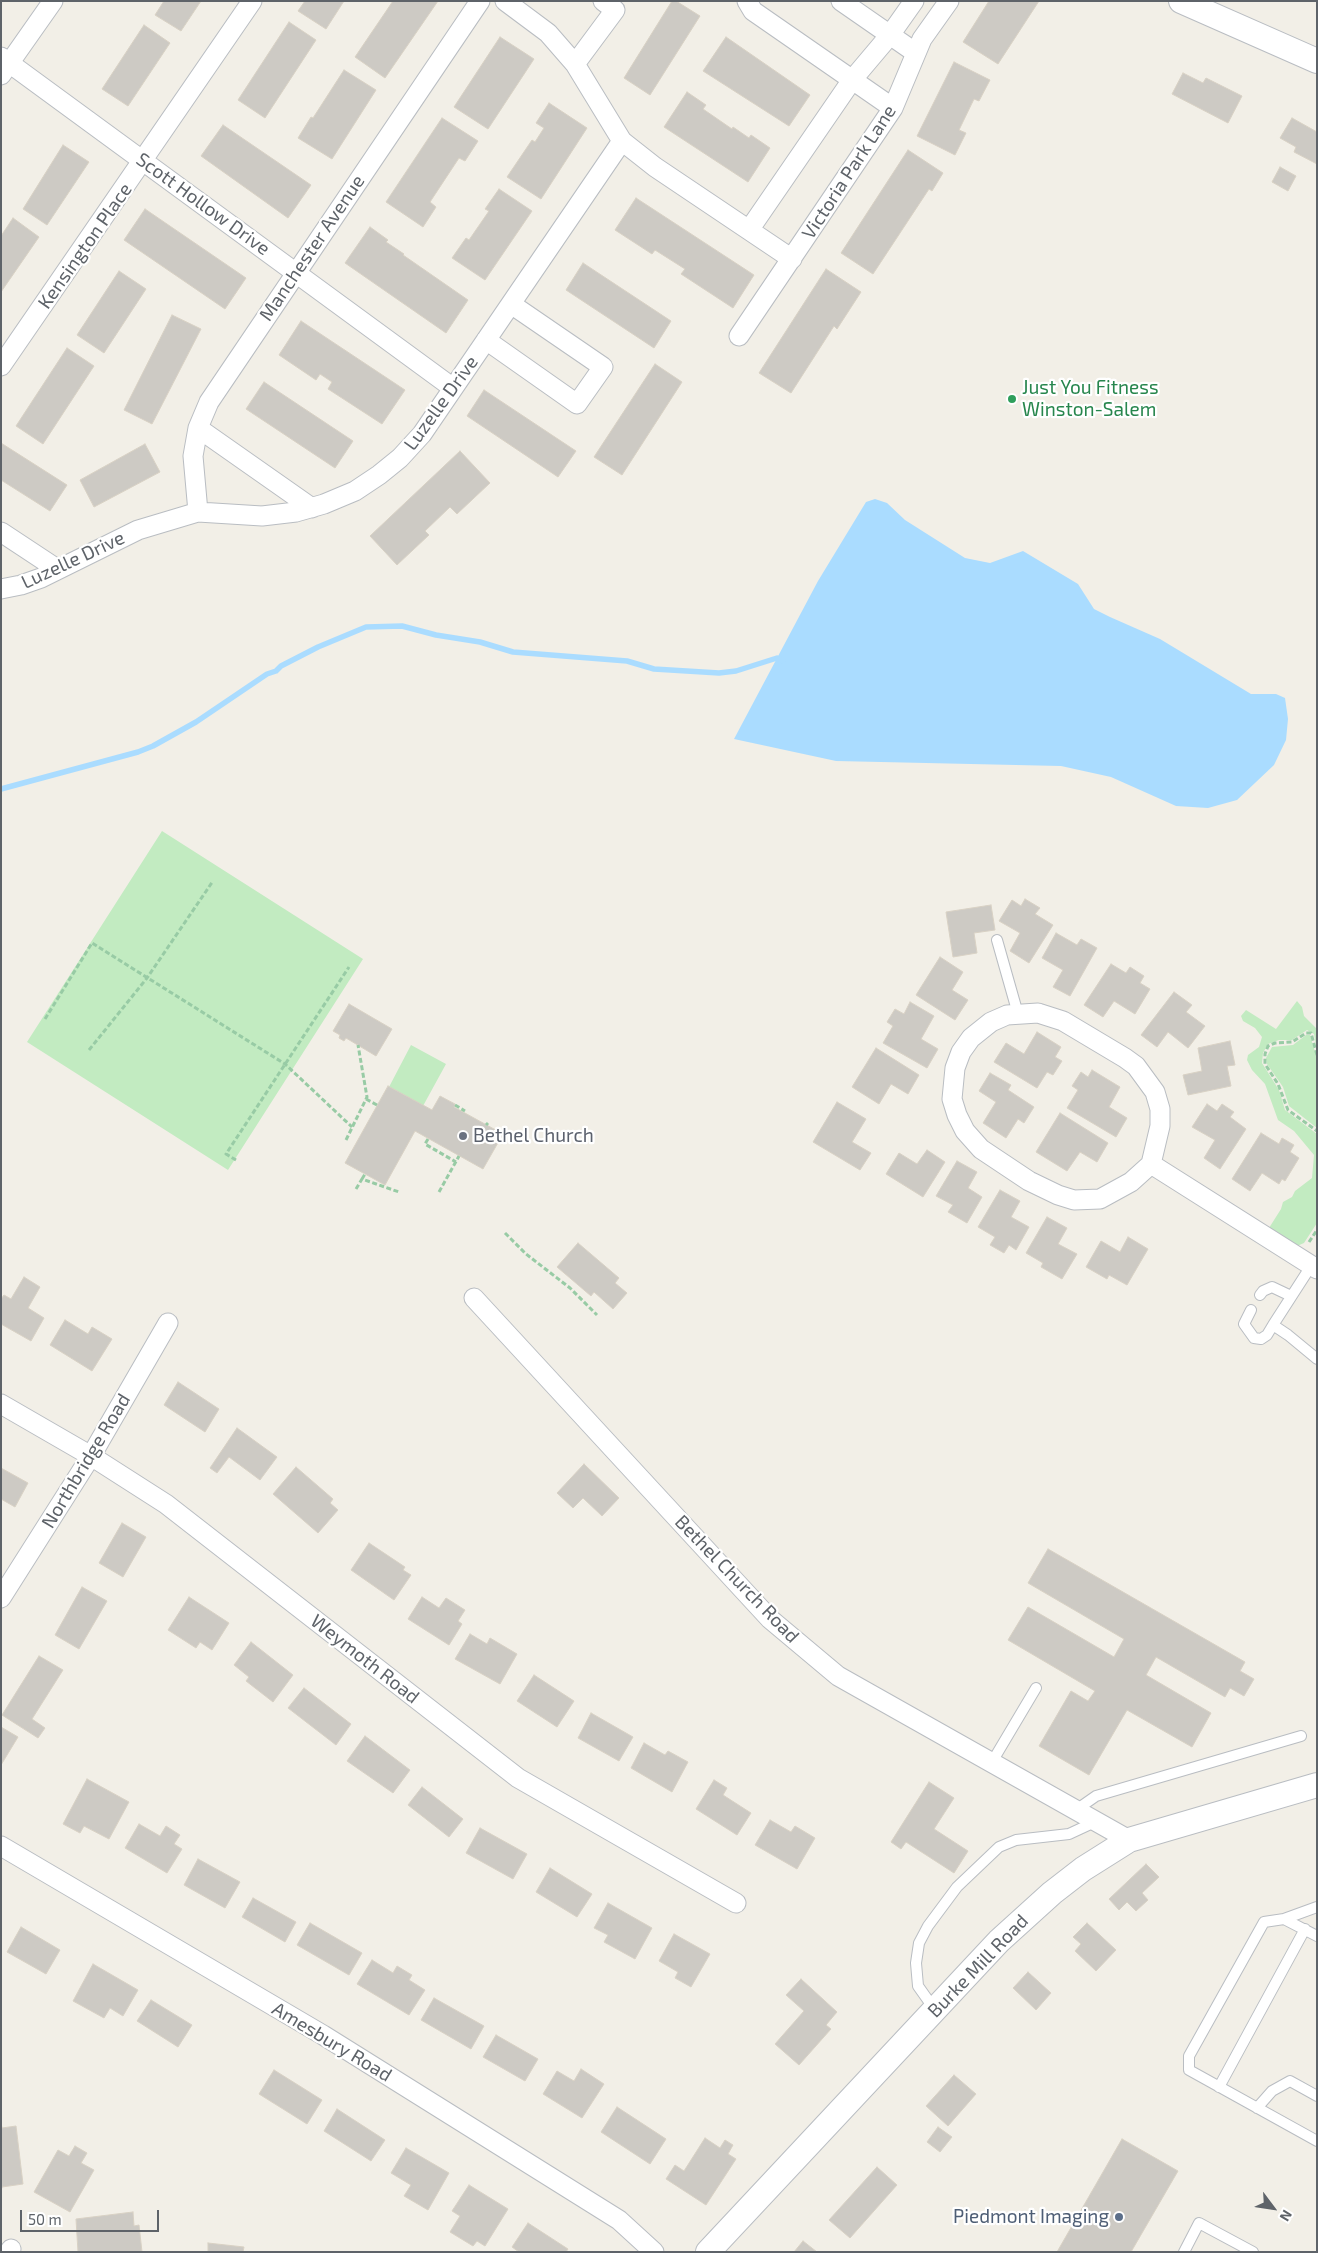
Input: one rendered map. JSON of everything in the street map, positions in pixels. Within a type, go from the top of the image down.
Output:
[{"type":"street","points":[[4,65],[53,1]]},
{"type":"street","name":"Kensington Place","points":[[1,366],[144,161],[252,1]]},
{"type":"street","name":"Manchester Avenue","points":[[198,512],[193,456],[198,428],[209,402],[295,272],[480,1]]},
{"type":"street","points":[[504,1],[548,33],[575,64],[622,141],[655,167],[792,259]]},
{"type":"street","points":[[575,64],[615,10],[603,1]]},
{"type":"street","points":[[747,1],[753,11],[893,108]]},
{"type":"street","points":[[841,1],[916,53]]},
{"type":"street","points":[[749,230],[852,80],[890,35],[914,1]]},
{"type":"street","name":"Victoria Park Lane","points":[[739,336],[893,108],[922,39],[949,1]]},
{"type":"street","points":[[1181,1],[1317,61]]},
{"type":"street","name":"Scott Hollow Drive","points":[[4,65],[144,161],[454,388]]},
{"type":"street","name":"Luzelle Drive","points":[[1,589],[21,585],[138,530],[198,512],[262,516],[312,508],[354,491],[380,475],[400,458],[422,434],[622,141]]},
{"type":"street","points":[[486,340],[577,404],[598,374],[602,367],[511,304]]},
{"type":"street","points":[[198,428],[312,508]]},
{"type":"street","points":[[1,532],[57,569]]},
{"type":"street","points":[[1038,1013],[1057,1018],[1136,1066],[1155,1092],[1160,1109],[1158,1142],[1151,1164],[1142,1174],[1116,1192],[1100,1198],[1074,1200],[1058,1195],[1029,1181],[994,1159],[972,1140],[960,1124],[952,1099],[955,1068],[961,1052],[971,1038],[991,1022],[1018,1014],[1038,1013]]},
{"type":"street","points":[[1151,1164],[1314,1267]]},
{"type":"street","name":"Bethel Church Road","points":[[474,1298],[770,1619],[838,1676],[1129,1840]]},
{"type":"street","name":"Northbridge Road","points":[[1,1598],[90,1456],[168,1323]]},
{"type":"street","name":"Weymoth Road","points":[[1,1404],[90,1456],[166,1504],[518,1778],[736,1903]]},
{"type":"street","name":"Burke Mill Road","points":[[708,2252],[999,1941],[1052,1893],[1084,1869],[1129,1840],[1317,1785]]},
{"type":"street","name":"Amesbury Road","points":[[1,1846],[332,2040],[619,2220],[654,2252]]},
{"type":"lane","points":[[997,940],[1018,1014]]},
{"type":"lane","points":[[1252,1310],[1244,1324],[1254,1338],[1261,1339],[1314,1267]]},
{"type":"lane","points":[[1260,1295],[1263,1291],[1272,1287],[1292,1296]]},
{"type":"lane","points":[[1273,1325],[1317,1359]]},
{"type":"lane","points":[[992,1762],[1036,1688]]},
{"type":"lane","points":[[1076,1810],[1096,1796],[1301,1736]]},
{"type":"lane","points":[[935,2010],[918,1986],[916,1963],[919,1943],[928,1926],[956,1887],[999,1847],[1016,1840],[1069,1834],[1096,1821]]},
{"type":"lane","points":[[1317,1907],[1284,1919],[1264,1922],[1189,2056],[1189,2070],[1317,2141]]},
{"type":"lane","points":[[1284,1919],[1317,1936]]},
{"type":"lane","points":[[1219,2087],[1305,1929]]},
{"type":"lane","points":[[1257,2108],[1272,2091],[1290,2081],[1317,2096]]},
{"type":"lane","points":[[1184,2252],[1199,2223],[1253,2252]]},
{"type":"path","points":[[89,1050],[147,978],[213,881]]},
{"type":"path","points":[[45,1019],[92,943],[284,1064],[352,1127]]},
{"type":"path","points":[[236,1160],[226,1154],[349,967]]},
{"type":"path","points":[[1317,1055],[1311,1033],[1306,1033],[1288,1044],[1275,1043],[1268,1046],[1265,1054],[1265,1064],[1278,1084],[1288,1110],[1317,1130]]},
{"type":"path","points":[[346,1140],[366,1099],[358,1045]]},
{"type":"path","points":[[366,1099],[377,1105]]},
{"type":"path","points":[[455,1105],[465,1111]]},
{"type":"path","points":[[428,1139],[424,1144],[456,1162]]},
{"type":"path","points":[[439,1192],[459,1156]]},
{"type":"path","points":[[356,1189],[366,1174]]},
{"type":"path","points":[[362,1179],[399,1192]]},
{"type":"path","points":[[505,1233],[526,1254],[570,1288],[597,1315]]},
{"type":"green space","points":[[162,831],[363,959],[228,1170],[27,1042]]},
{"type":"green space","points":[[1297,1001],[1302,1007],[1304,1016],[1317,1029],[1317,1051],[1314,1034],[1307,1030],[1292,1040],[1279,1040],[1268,1044],[1263,1053],[1262,1063],[1279,1090],[1285,1110],[1317,1134],[1317,1223],[1304,1243],[1297,1246],[1269,1228],[1281,1209],[1283,1202],[1292,1197],[1295,1191],[1312,1178],[1314,1155],[1294,1131],[1278,1120],[1265,1084],[1252,1070],[1247,1060],[1248,1055],[1259,1047],[1262,1037],[1255,1028],[1243,1021],[1241,1016],[1246,1010],[1276,1029]]},
{"type":"green space","points":[[1306,1035],[1310,1035],[1317,1059],[1317,1128],[1289,1106],[1283,1087],[1267,1064],[1266,1058],[1272,1047],[1293,1045]]},
{"type":"green space","points":[[411,1045],[446,1064],[423,1106],[389,1087]]},
{"type":"water","points":[[875,499],[887,503],[905,520],[965,558],[990,563],[1023,551],[1078,584],[1094,609],[1160,639],[1251,694],[1276,694],[1285,698],[1288,719],[1286,740],[1274,765],[1237,800],[1208,808],[1176,806],[1111,777],[1061,766],[836,761],[734,739],[818,581],[866,502]]},
{"type":"building","points":[[164,1],[201,1],[181,31],[155,15]]},
{"type":"building","points":[[305,1],[344,1],[326,29],[298,11]]},
{"type":"building","points":[[393,1],[438,1],[385,78],[355,57]]},
{"type":"building","points":[[672,1],[676,1],[700,16],[650,95],[624,78]]},
{"type":"building","points":[[989,1],[1039,1],[998,64],[963,42]]},
{"type":"building","points":[[289,22],[316,40],[265,118],[238,100]]},
{"type":"building","points":[[144,25],[170,43],[128,106],[102,89]]},
{"type":"building","points":[[500,37],[534,59],[488,129],[454,107]]},
{"type":"building","points":[[726,37],[810,95],[789,126],[703,71]]},
{"type":"building","points":[[954,62],[990,80],[979,101],[974,99],[959,130],[966,133],[955,155],[917,136]]},
{"type":"building","points":[[344,70],[376,90],[332,159],[298,138]]},
{"type":"building","points":[[1183,73],[1203,83],[1206,78],[1242,96],[1228,123],[1172,94]]},
{"type":"building","points":[[687,92],[706,105],[703,109],[732,129],[733,127],[749,138],[751,135],[770,148],[748,182],[664,127]]},
{"type":"building","points":[[549,103],[587,128],[541,199],[507,177],[532,140],[535,142],[544,128],[536,123]]},
{"type":"building","points":[[442,118],[478,141],[465,161],[459,158],[430,202],[436,207],[423,227],[386,202]]},
{"type":"building","points":[[1292,118],[1317,132],[1317,164],[1294,152],[1296,147],[1280,138]]},
{"type":"building","points":[[223,125],[311,185],[288,218],[201,156]]},
{"type":"building","points":[[63,145],[89,162],[47,225],[23,209]]},
{"type":"building","points":[[908,150],[943,173],[932,191],[929,189],[873,274],[841,253]]},
{"type":"building","points":[[1280,167],[1296,176],[1288,191],[1272,182]]},
{"type":"building","points":[[499,189],[532,211],[485,280],[452,258],[466,238],[469,240],[489,211],[485,209]]},
{"type":"building","points":[[636,198],[754,275],[733,308],[681,274],[685,269],[655,250],[652,254],[615,230]]},
{"type":"building","points":[[145,209],[246,278],[225,309],[124,240]]},
{"type":"building","points":[[13,218],[39,237],[1,292],[1,236]]},
{"type":"building","points":[[370,227],[388,240],[386,242],[403,255],[468,300],[446,333],[345,263]]},
{"type":"building","points":[[583,263],[671,321],[654,348],[566,290]]},
{"type":"building","points":[[826,269],[861,292],[837,329],[834,326],[791,393],[759,373]]},
{"type":"building","points":[[119,271],[146,289],[104,353],[77,335]]},
{"type":"building","points":[[172,315],[201,329],[152,424],[124,410]]},
{"type":"building","points":[[301,321],[405,390],[382,424],[328,389],[332,382],[320,374],[316,380],[279,355]]},
{"type":"building","points":[[67,348],[94,366],[43,444],[16,426]]},
{"type":"building","points":[[655,364],[682,382],[622,475],[594,457]]},
{"type":"building","points":[[264,382],[353,441],[335,468],[246,409]]},
{"type":"building","points":[[484,390],[576,451],[558,477],[467,416]]},
{"type":"building","points":[[1,443],[67,485],[50,511],[1,480]]},
{"type":"building","points":[[145,444],[160,472],[94,507],[80,480]]},
{"type":"building","points":[[460,451],[490,483],[457,514],[450,507],[425,531],[429,535],[397,565],[370,536]]},
{"type":"building","points":[[1025,899],[1040,908],[1035,914],[1053,925],[1029,963],[1010,951],[1020,933],[999,921],[1012,900],[1021,906]]},
{"type":"building","points":[[991,905],[995,930],[974,933],[977,953],[953,957],[946,912]]},
{"type":"building","points":[[1056,933],[1077,945],[1081,939],[1097,948],[1070,996],[1053,987],[1063,970],[1042,958]]},
{"type":"building","points":[[940,957],[963,972],[952,990],[968,1000],[955,1020],[916,995]]},
{"type":"building","points":[[1111,964],[1126,973],[1130,967],[1144,976],[1140,983],[1150,989],[1135,1014],[1114,1001],[1103,1017],[1084,1005]]},
{"type":"building","points":[[1174,992],[1192,1005],[1186,1012],[1205,1026],[1188,1048],[1168,1032],[1157,1047],[1141,1035]]},
{"type":"building","points":[[910,1002],[934,1016],[921,1039],[938,1049],[927,1068],[883,1043],[893,1026],[887,1022],[895,1009],[904,1014]]},
{"type":"building","points":[[349,1004],[392,1029],[376,1056],[346,1038],[344,1041],[339,1038],[340,1035],[333,1031]]},
{"type":"building","points":[[1037,1032],[1061,1047],[1055,1057],[1062,1061],[1053,1075],[1047,1072],[1037,1088],[994,1062],[1006,1043],[1024,1054]]},
{"type":"building","points":[[1230,1041],[1235,1065],[1227,1066],[1231,1086],[1188,1095],[1183,1075],[1202,1071],[1198,1048]]},
{"type":"building","points":[[876,1048],[919,1075],[908,1094],[891,1084],[879,1104],[852,1087]]},
{"type":"building","points":[[1092,1070],[1120,1087],[1109,1107],[1127,1118],[1116,1137],[1067,1108],[1078,1090],[1072,1086],[1081,1072],[1088,1077]]},
{"type":"building","points":[[990,1073],[1011,1085],[1008,1090],[1034,1107],[1024,1123],[1018,1119],[1006,1138],[983,1123],[996,1102],[979,1091]]},
{"type":"building","name":"Bethel Church","points":[[388,1086],[432,1110],[440,1096],[455,1104],[454,1107],[503,1134],[483,1169],[415,1131],[385,1185],[345,1163]]},
{"type":"building","points":[[837,1102],[866,1119],[852,1142],[871,1153],[860,1170],[813,1142]]},
{"type":"building","points":[[1207,1104],[1217,1111],[1222,1104],[1234,1112],[1230,1117],[1246,1129],[1220,1169],[1204,1158],[1215,1140],[1192,1127]]},
{"type":"building","points":[[1060,1113],[1108,1143],[1097,1162],[1080,1152],[1067,1171],[1036,1152]]},
{"type":"building","points":[[1261,1133],[1279,1144],[1282,1138],[1294,1145],[1290,1152],[1299,1158],[1285,1181],[1282,1179],[1279,1184],[1262,1173],[1250,1191],[1232,1179]]},
{"type":"building","points":[[927,1150],[945,1162],[923,1197],[886,1174],[899,1153],[917,1164]]},
{"type":"building","points":[[957,1161],[977,1172],[968,1188],[982,1197],[967,1223],[948,1212],[953,1205],[936,1196]]},
{"type":"building","points":[[1000,1190],[1020,1201],[1011,1217],[1029,1227],[1016,1250],[1009,1245],[1004,1253],[990,1245],[995,1237],[978,1227]]},
{"type":"building","points":[[1047,1217],[1067,1228],[1058,1244],[1077,1254],[1062,1279],[1041,1267],[1043,1263],[1026,1253]]},
{"type":"building","points":[[1128,1237],[1148,1249],[1127,1285],[1109,1275],[1107,1279],[1086,1267],[1101,1241],[1120,1252]]},
{"type":"building","points":[[578,1243],[619,1278],[615,1283],[627,1293],[613,1309],[594,1292],[591,1296],[557,1267]]},
{"type":"building","points":[[24,1277],[40,1287],[28,1308],[44,1318],[31,1341],[1,1324],[1,1299],[4,1295],[11,1299]]},
{"type":"building","points":[[65,1320],[88,1334],[92,1327],[112,1339],[92,1371],[50,1345]]},
{"type":"building","points":[[178,1382],[219,1409],[205,1432],[164,1405]]},
{"type":"building","points":[[237,1428],[277,1457],[260,1480],[229,1457],[217,1473],[210,1468]]},
{"type":"building","points":[[584,1464],[619,1498],[602,1516],[583,1498],[573,1508],[557,1493]]},
{"type":"building","points":[[296,1467],[333,1499],[330,1503],[338,1510],[318,1533],[273,1494]]},
{"type":"building","points":[[1,1468],[28,1483],[15,1507],[1,1499]]},
{"type":"building","points":[[122,1523],[146,1537],[123,1577],[99,1563]]},
{"type":"building","points":[[369,1543],[405,1567],[403,1570],[411,1575],[394,1600],[351,1570]]},
{"type":"building","points":[[1048,1549],[1245,1662],[1240,1671],[1254,1679],[1244,1696],[1230,1688],[1225,1697],[1156,1657],[1146,1675],[1211,1713],[1192,1747],[1127,1710],[1089,1775],[1039,1746],[1071,1691],[1088,1701],[1095,1691],[1008,1640],[1028,1607],[1114,1657],[1124,1639],[1028,1583]]},
{"type":"building","points":[[82,1587],[107,1601],[79,1649],[55,1635]]},
{"type":"building","points":[[189,1597],[229,1623],[212,1650],[200,1642],[196,1648],[168,1630]]},
{"type":"building","points":[[422,1597],[439,1608],[446,1598],[465,1610],[458,1621],[462,1624],[449,1645],[408,1619]]},
{"type":"building","points":[[470,1634],[487,1644],[490,1638],[517,1654],[500,1684],[455,1659]]},
{"type":"building","points":[[251,1642],[293,1675],[273,1702],[246,1681],[249,1677],[234,1665]]},
{"type":"building","points":[[39,1656],[63,1670],[32,1719],[45,1728],[38,1738],[2,1715]]},
{"type":"building","points":[[534,1675],[574,1701],[557,1727],[517,1701]]},
{"type":"building","points":[[304,1688],[351,1724],[336,1745],[288,1708]]},
{"type":"building","points":[[591,1713],[633,1737],[619,1761],[578,1738]]},
{"type":"building","points":[[1,1727],[18,1737],[1,1765]]},
{"type":"building","points":[[365,1736],[410,1770],[393,1793],[347,1761]]},
{"type":"building","points":[[644,1743],[665,1755],[668,1751],[688,1762],[672,1792],[631,1768]]},
{"type":"building","points":[[87,1779],[129,1802],[109,1839],[84,1826],[80,1833],[63,1824]]},
{"type":"building","points":[[714,1780],[727,1788],[723,1795],[751,1813],[737,1835],[696,1809]]},
{"type":"building","points":[[929,1782],[954,1798],[934,1829],[968,1851],[954,1873],[906,1842],[901,1849],[891,1842]]},
{"type":"building","points":[[422,1787],[463,1819],[449,1837],[408,1805]]},
{"type":"building","points":[[770,1820],[791,1832],[795,1826],[815,1838],[797,1869],[755,1845]]},
{"type":"building","points":[[139,1824],[160,1836],[166,1826],[180,1835],[174,1844],[182,1849],[167,1873],[125,1848]]},
{"type":"building","points":[[480,1828],[527,1854],[513,1879],[466,1853]]},
{"type":"building","points":[[198,1859],[240,1882],[225,1908],[184,1885]]},
{"type":"building","points":[[1146,1864],[1159,1877],[1142,1893],[1148,1900],[1136,1911],[1127,1902],[1119,1910],[1109,1899]]},
{"type":"building","points":[[550,1868],[592,1894],[577,1917],[536,1892]]},
{"type":"building","points":[[253,1898],[296,1922],[285,1942],[242,1917]]},
{"type":"building","points":[[608,1903],[652,1928],[635,1959],[604,1942],[608,1935],[594,1928]]},
{"type":"building","points":[[310,1923],[362,1953],[349,1975],[297,1945]]},
{"type":"building","points":[[1087,1923],[1116,1950],[1096,1971],[1075,1951],[1081,1944],[1073,1937]]},
{"type":"building","points":[[21,1927],[60,1950],[46,1974],[7,1952]]},
{"type":"building","points":[[674,1934],[710,1954],[691,1987],[675,1978],[678,1972],[659,1961]]},
{"type":"building","points":[[372,1960],[393,1973],[397,1966],[412,1975],[409,1980],[425,1990],[409,2015],[357,1984]]},
{"type":"building","points":[[93,1964],[138,1990],[123,2016],[110,2008],[104,2018],[73,2001]]},
{"type":"building","points":[[1028,1972],[1051,1993],[1036,2010],[1013,1988]]},
{"type":"building","points":[[801,1979],[837,2012],[826,2025],[831,2029],[799,2065],[775,2044],[804,2011],[786,1995]]},
{"type":"building","points":[[434,1998],[484,2026],[471,2049],[421,2020]]},
{"type":"building","points":[[151,2000],[192,2025],[178,2047],[137,2021]]},
{"type":"building","points":[[496,2035],[538,2059],[525,2081],[483,2057]]},
{"type":"building","points":[[581,2069],[604,2084],[582,2118],[543,2094],[557,2071],[574,2081]]},
{"type":"building","points":[[274,2070],[322,2100],[307,2124],[259,2094]]},
{"type":"building","points":[[954,2075],[976,2094],[948,2126],[926,2106]]},
{"type":"building","points":[[617,2107],[666,2139],[650,2164],[601,2132]]},
{"type":"building","points":[[337,2109],[385,2140],[371,2161],[324,2131]]},
{"type":"building","points":[[1,2123],[2,2128],[16,2126],[23,2184],[2,2187],[1,2191]]},
{"type":"building","points":[[938,2127],[952,2137],[940,2152],[927,2142]]},
{"type":"building","points":[[705,2138],[720,2148],[725,2140],[733,2145],[728,2154],[736,2159],[706,2205],[666,2179],[675,2165],[684,2171]]},
{"type":"building","points":[[1122,2139],[1178,2171],[1131,2252],[1057,2252]]},
{"type":"building","points":[[75,2146],[87,2153],[81,2163],[94,2170],[70,2212],[34,2192],[58,2150],[69,2156]]},
{"type":"building","points":[[406,2148],[449,2173],[428,2210],[404,2196],[411,2185],[391,2173]]},
{"type":"building","points":[[877,2167],[897,2185],[850,2238],[829,2220]]},
{"type":"building","points":[[469,2185],[508,2209],[485,2246],[477,2241],[473,2246],[450,2232],[460,2216],[452,2211]]},
{"type":"building","points":[[133,2212],[134,2226],[139,2225],[142,2252],[78,2252],[76,2219]]},
{"type":"building","points":[[528,2223],[568,2249],[566,2252],[519,2252],[512,2247]]},
{"type":"building","points":[[803,2241],[817,2252],[794,2252]]},
{"type":"building","points":[[208,2243],[244,2247],[243,2252],[208,2252]]},
{"type":"waterway","points":[[1,789],[138,752],[153,746],[196,722],[281,666],[318,647],[366,627],[402,626],[436,635],[480,642],[513,652],[627,661],[654,669],[719,673],[736,671],[777,658],[783,661]]},
{"type":"place","name":"Just You Fitness Winston-Salem","points":[[1012,399]]},
{"type":"place","name":"Bethel Church","points":[[463,1136]]},
{"type":"place","name":"Piedmont Imaging","points":[[1119,2217]]}]
